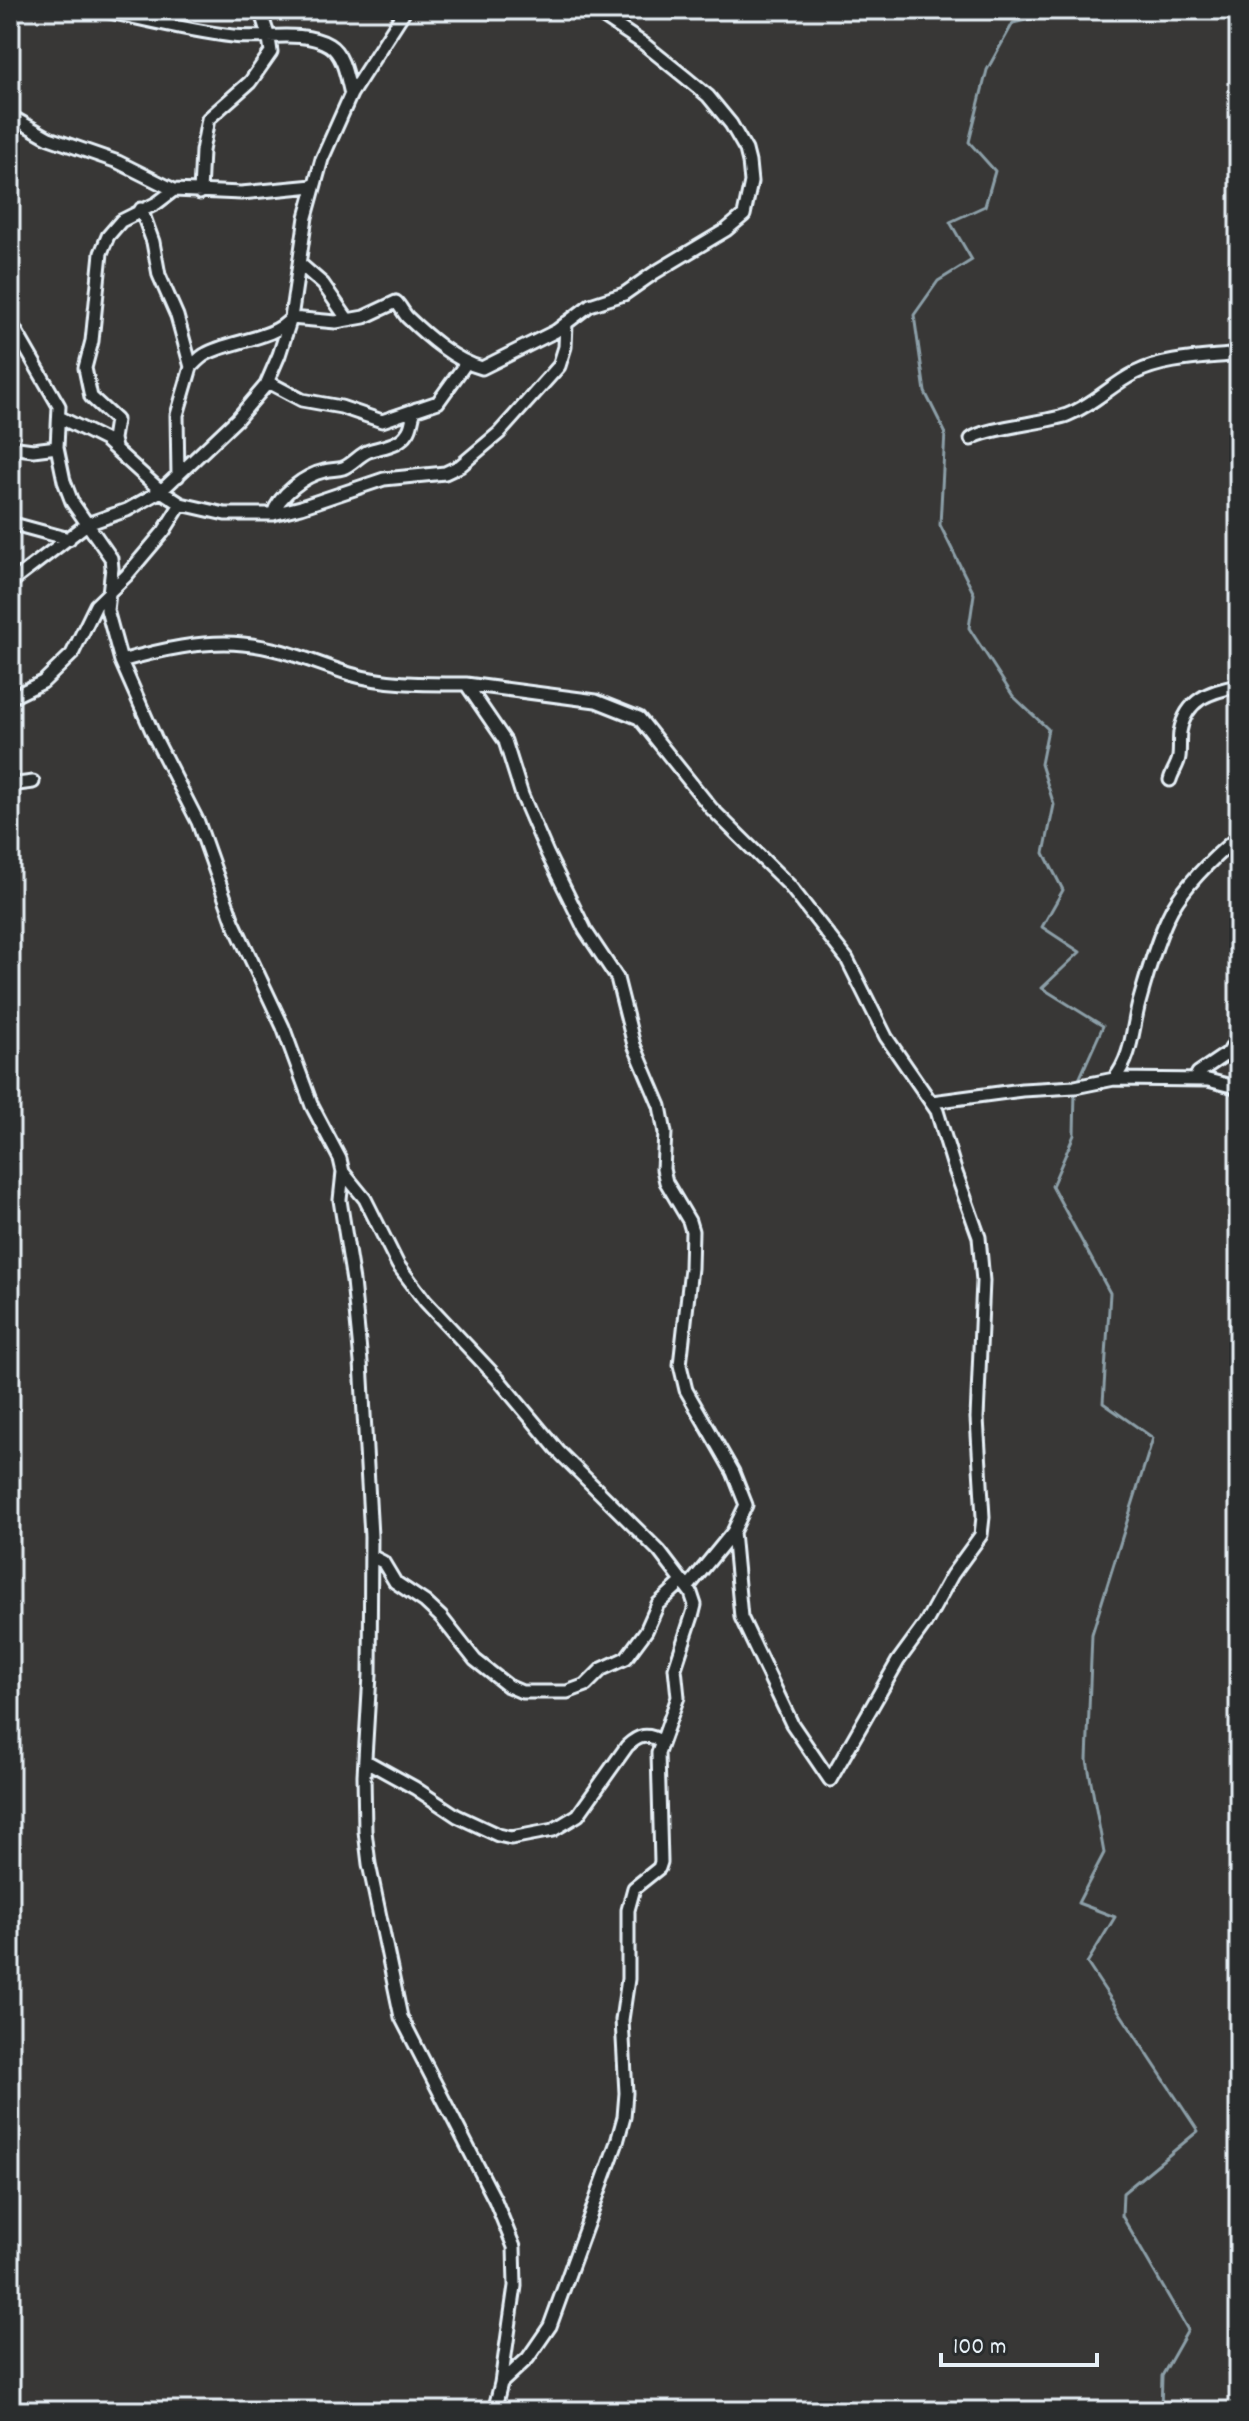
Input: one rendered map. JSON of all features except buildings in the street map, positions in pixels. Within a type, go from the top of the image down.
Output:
[{"type":"street","points":[[100,10],[217,34],[307,37],[330,45],[341,59],[351,94]]},
{"type":"street","points":[[200,193],[202,151],[208,119],[257,74],[271,52],[260,10]]},
{"type":"street","points":[[10,583],[87,524],[127,510],[161,491],[237,419],[268,382],[291,318],[313,186],[328,143],[351,94],[405,10]]},
{"type":"street","points":[[291,318],[322,323],[348,320],[364,317],[398,302],[406,316],[466,363],[485,367],[547,336],[590,305],[624,294],[735,224],[744,215],[751,182],[746,150],[731,124],[708,96],[644,44],[593,10]]},
{"type":"street","points":[[10,116],[49,138],[118,162],[174,190],[241,193],[313,186]]},
{"type":"street","points":[[115,448],[113,435],[116,420],[91,397],[85,368],[92,341],[103,243],[121,221],[157,203],[174,190]]},
{"type":"street","points":[[141,209],[153,242],[159,275],[177,316],[191,367],[177,415],[178,476]]},
{"type":"street","points":[[300,264],[323,284],[348,320]]},
{"type":"street","points":[[191,367],[211,351],[287,324],[291,318]]},
{"type":"street","points":[[10,321],[54,394],[59,417],[57,447],[72,502],[111,558],[107,610],[121,661],[155,738],[198,822],[233,921],[283,1027],[312,1106],[343,1172],[365,1199],[398,1265],[425,1301],[499,1380],[559,1452],[645,1537],[686,1584],[695,1605],[675,1668],[676,1706],[661,1741],[657,1763],[661,1790],[661,1862],[659,1868],[634,1888],[627,1918],[628,1979],[622,2020],[626,2069],[624,2117],[558,2308],[539,2343],[517,2370],[501,2383]]},
{"type":"street","points":[[59,417],[96,434],[161,491],[181,504],[225,514],[273,514],[384,479],[445,473],[460,466],[493,439],[559,366],[564,354],[566,323]]},
{"type":"street","points":[[971,439],[981,433],[1067,415],[1146,368],[1239,354]]},
{"type":"street","points":[[268,382],[302,400],[341,407],[377,422],[439,402],[466,363]]},
{"type":"street","points":[[273,514],[288,491],[316,473],[341,469],[366,452],[389,447],[404,437],[416,408]]},
{"type":"street","points":[[10,447],[33,450],[57,447]]},
{"type":"street","points":[[10,698],[43,682],[72,654],[96,605],[126,576],[164,531],[181,504]]},
{"type":"street","points":[[10,523],[69,539]]},
{"type":"street","points":[[121,661],[190,646],[244,644],[298,655],[366,678],[409,683],[466,684],[596,701],[639,718],[705,801],[789,885],[826,929],[854,972],[891,1045],[932,1102],[943,1126],[982,1247],[982,1350],[977,1418],[981,1535],[893,1669],[830,1780],[792,1724],[744,1624],[733,1532]]},
{"type":"street","points":[[371,1556],[383,1562],[395,1582],[441,1617],[475,1660],[508,1686],[522,1692],[567,1692],[586,1685],[602,1669],[626,1658],[646,1631],[658,1604],[686,1584],[733,1532],[746,1505],[743,1492],[690,1398],[681,1376],[692,1231],[666,1182],[663,1169],[665,1133],[660,1106],[634,1045],[617,978],[585,930],[547,853],[522,795],[505,741],[466,684]]},
{"type":"street","points":[[1170,780],[1179,759],[1181,728],[1191,706],[1211,691],[1239,686]]},
{"type":"street","points":[[10,785],[33,782]]},
{"type":"street","points":[[1114,1079],[1129,1053],[1140,1000],[1172,909],[1203,870],[1239,836]]},
{"type":"street","points":[[1195,1079],[1205,1068],[1224,1056],[1239,1035]]},
{"type":"street","points":[[932,1102],[1022,1090],[1075,1087],[1114,1079],[1195,1079],[1239,1088]]},
{"type":"street","points":[[343,1172],[340,1200],[353,1281],[361,1362],[371,1556],[370,1675],[364,1790],[367,1853],[396,2005],[412,2042],[495,2200],[514,2247],[515,2286],[494,2411]]},
{"type":"street","points":[[366,1761],[457,1816],[511,1838],[553,1830],[569,1822],[587,1804],[627,1746],[646,1735],[661,1741]]},
{"type":"waterway","points":[[1069,10],[1013,23],[987,70],[969,142],[995,171],[985,206],[950,222],[972,260],[938,281],[914,315],[925,392],[945,432],[940,525],[974,594],[969,628],[1013,696],[1048,729],[1041,764],[1054,805],[1044,853],[1063,890],[1042,927],[1080,952],[1042,988],[1103,1026],[1077,1084]]},
{"type":"waterway","points":[[1075,1091],[1074,1135],[1052,1186],[1110,1293],[1103,1403],[1153,1438],[1092,1634],[1087,1760],[1104,1853],[1078,1903],[1115,1917],[1087,1963],[1198,2131],[1123,2193],[1122,2216],[1188,2330],[1162,2376],[1161,2411]]}]
